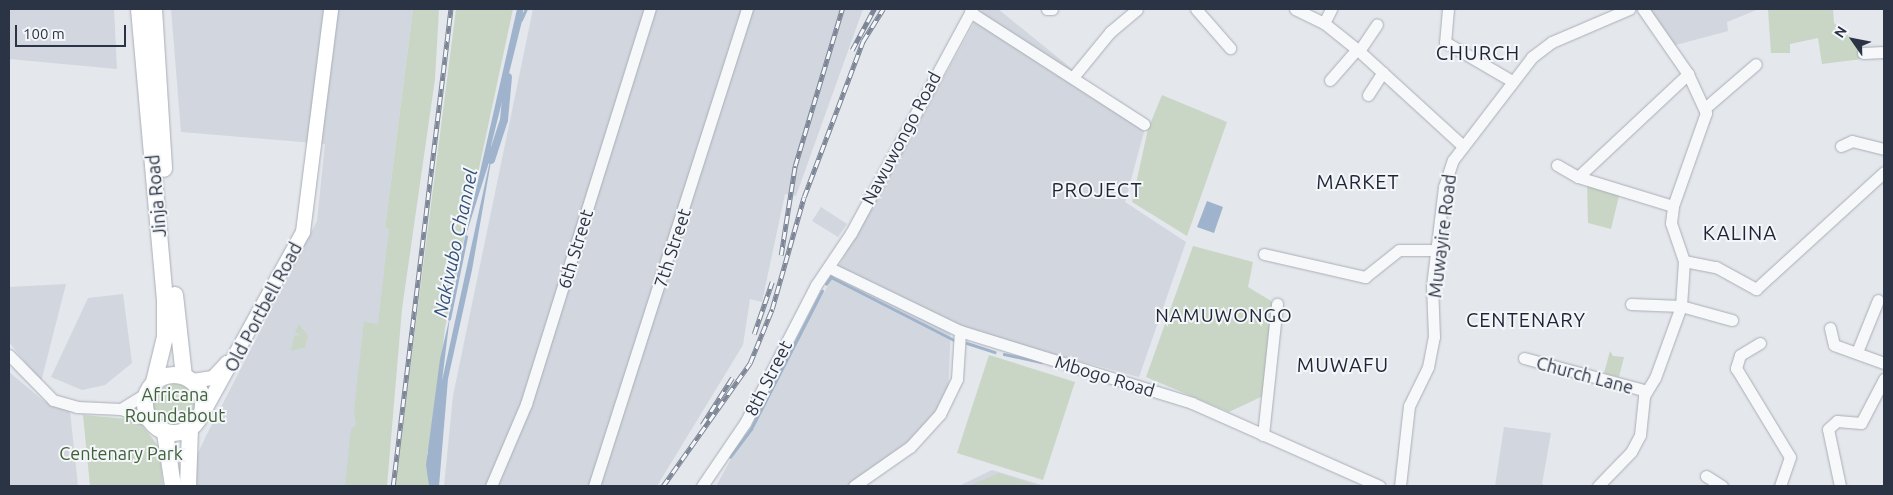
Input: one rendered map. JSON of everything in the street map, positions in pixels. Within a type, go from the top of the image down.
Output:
[{"type":"highway","name":"Jinja Road","points":[[139,9],[165,300],[166,337],[151,388]]},
{"type":"highway","name":"Jinja Road","points":[[154,9],[170,254],[188,379]]},
{"type":"highway","points":[[173,486],[165,433],[149,421],[151,388],[168,376],[188,379],[203,396],[202,415],[190,429],[188,486]]},
{"type":"highway","points":[[165,433],[190,429]]},
{"type":"main road","name":"Old Portbell Road","points":[[202,415],[297,244],[302,223],[331,9]]},
{"type":"main road","name":"Old Portbell Road","points":[[188,379],[213,378],[228,362],[302,223]]},
{"type":"street","name":"6th Street","points":[[490,486],[526,404],[650,9]]},
{"type":"street","name":"7th Street","points":[[594,486],[747,9]]},
{"type":"street","points":[[1047,9],[1052,9]]},
{"type":"street","points":[[1074,76],[1110,32],[1137,9]]},
{"type":"street","points":[[1196,9],[1230,48]]},
{"type":"street","points":[[1295,9],[1324,23],[1358,50],[1463,146]]},
{"type":"street","points":[[1324,23],[1331,9]]},
{"type":"street","points":[[1448,9],[1445,42],[1512,81]]},
{"type":"street","name":"Muwayire Road","points":[[1400,486],[1409,406],[1433,343],[1432,286],[1439,250],[1447,173],[1463,146],[1489,119],[1512,81],[1552,42],[1629,9]]},
{"type":"street","points":[[1598,486],[1636,443],[1647,391],[1681,306],[1684,260],[1672,223],[1673,206],[1702,130],[1705,108],[1688,74],[1643,9]]},
{"type":"street","points":[[971,10],[1074,76],[1144,124]]},
{"type":"street","name":"Nawuwongo Road","points":[[830,268],[971,10]]},
{"type":"street","points":[[1330,80],[1358,50],[1378,24]]},
{"type":"street","points":[[1862,53],[1884,52]]},
{"type":"street","points":[[1705,108],[1756,64]]},
{"type":"street","points":[[1368,95],[1383,72]]},
{"type":"street","points":[[1578,177],[1688,74]]},
{"type":"street","points":[[1841,146],[1852,142],[1884,149]]},
{"type":"street","points":[[1557,165],[1578,177],[1673,206]]},
{"type":"street","points":[[1684,260],[1716,267],[1756,289],[1884,172]]},
{"type":"street","points":[[1264,254],[1365,278],[1399,250],[1439,250]]},
{"type":"street","name":"Mbogo Road","points":[[830,268],[960,331],[1192,403],[1263,435],[1356,482],[1379,486]]},
{"type":"street","name":"8th Street","points":[[702,486],[745,423],[830,268]]},
{"type":"street","points":[[1856,352],[1878,300]]},
{"type":"street","points":[[1263,435],[1277,304]]},
{"type":"street","points":[[1631,304],[1681,306],[1732,320]]},
{"type":"street","points":[[1830,328],[1830,341],[1884,363]]},
{"type":"street","points":[[854,486],[910,446],[940,414],[957,379],[960,331]]},
{"type":"street","points":[[1760,344],[1740,355],[1736,368],[1790,456],[1780,486]]},
{"type":"street","points":[[9,355],[53,400],[77,407],[122,409],[149,421]]},
{"type":"street","name":"Church Lane","points":[[1524,358],[1647,391]]},
{"type":"street","points":[[1840,486],[1828,429],[1837,421],[1858,425],[1884,379]]},
{"type":"street","points":[[122,409],[151,388]]},
{"type":"street","points":[[1706,476],[1722,486]]},
{"type":"shaded area","points":[[9,9],[114,9],[117,69],[9,59]]},
{"type":"shaded area","points":[[171,9],[413,9],[385,228],[389,229],[366,486],[197,486],[195,460],[317,221],[325,144],[181,132]]},
{"type":"shaded area","points":[[533,9],[863,9],[796,196],[785,194],[762,302],[750,299],[743,345],[657,486],[444,486],[453,396]]},
{"type":"shaded area","points":[[982,9],[998,9],[1145,128],[1125,202],[1186,242],[1139,377],[951,326],[948,396],[913,438],[847,486],[716,486]]},
{"type":"shaded area","points":[[1648,9],[1759,9],[1727,22],[1728,31],[1672,46]]},
{"type":"shaded area","points":[[821,207],[847,224],[838,237],[812,221]]},
{"type":"shaded area","points":[[66,284],[41,382],[9,342],[9,287]]},
{"type":"shaded area","points":[[123,294],[132,363],[105,385],[82,390],[51,377],[88,298]]},
{"type":"shaded area","points":[[9,372],[45,402],[70,411],[78,486],[9,486]]},
{"type":"shaded area","points":[[1504,427],[1551,433],[1542,484],[1546,486],[1495,486]]},
{"type":"shaded area","points":[[992,470],[1045,486],[959,486]]},
{"type":"green space","points":[[413,9],[439,9],[435,79],[402,309],[387,486],[345,486],[351,429],[356,425],[354,410],[364,322],[378,324],[389,229],[385,228]]},
{"type":"green space","points":[[456,9],[513,9],[445,328],[432,444],[427,452],[429,486],[395,486]]},
{"type":"green space","points":[[1768,9],[1833,9],[1834,23],[1863,49],[1862,59],[1822,64],[1818,38],[1790,44],[1790,53],[1771,53]]},
{"type":"green space","points":[[1162,95],[1227,122],[1187,236],[1132,202],[1148,129]]},
{"type":"green space","points":[[1587,182],[1620,192],[1611,229],[1588,223]]},
{"type":"green space","points":[[1193,246],[1253,262],[1248,287],[1273,302],[1263,396],[1229,412],[1146,377]]},
{"type":"green space","points":[[299,324],[308,336],[305,347],[291,351],[294,336],[301,335],[295,332]]},
{"type":"green space","points":[[1610,351],[1613,356],[1624,357],[1619,377],[1604,373]]},
{"type":"green space","points":[[989,355],[1075,382],[1043,480],[957,453]]},
{"type":"green space","name":"Africana Roundabout","points":[[179,384],[191,390],[196,397],[196,415],[191,422],[184,427],[171,428],[163,425],[156,418],[153,402],[156,394],[163,387]]},
{"type":"green space","name":"Centenary Park","points":[[83,415],[138,420],[159,447],[163,486],[90,486]]},
{"type":"green space","points":[[999,473],[1039,486],[969,486]]},
{"type":"water","points":[[517,9],[523,9],[523,17],[491,146],[493,150],[472,270],[448,379],[439,486],[429,486],[426,465],[440,359],[450,316],[442,381],[491,156],[465,238]]},
{"type":"water","points":[[1207,201],[1223,207],[1214,233],[1197,227]]},
{"type":"waterway","points":[[521,20],[526,9]]},
{"type":"waterway","name":"Nakivubo Channel","points":[[491,160],[504,120],[508,77]]},
{"type":"waterway","points":[[449,319],[466,237]]},
{"type":"waterway","points":[[826,284],[831,277],[956,341]]},
{"type":"waterway","points":[[730,457],[751,429],[822,291]]},
{"type":"waterway","points":[[967,343],[995,352]]},
{"type":"waterway","points":[[1004,354],[1041,362]]},
{"type":"railway","points":[[393,486],[451,9]]},
{"type":"railway","points":[[781,255],[795,166],[842,9]]},
{"type":"railway","points":[[852,50],[874,9]]},
{"type":"railway","points":[[663,486],[750,363],[772,309],[804,197],[863,41],[883,9]]},
{"type":"railway","points":[[754,334],[772,282]]},
{"type":"railway","points":[[702,425],[732,378]]},
{"type":"district","name":"CHURCH","points":[[1478,52]]},
{"type":"district","name":"MARKET","points":[[1358,181]]},
{"type":"district","name":"PROJECT","points":[[1097,189]]},
{"type":"district","name":"KALINA","points":[[1740,232]]},
{"type":"district","name":"NAMUWONGO","points":[[1224,316]]},
{"type":"district","name":"CENTENARY","points":[[1526,319]]},
{"type":"district","name":"MUWAFU","points":[[1343,364]]}]
